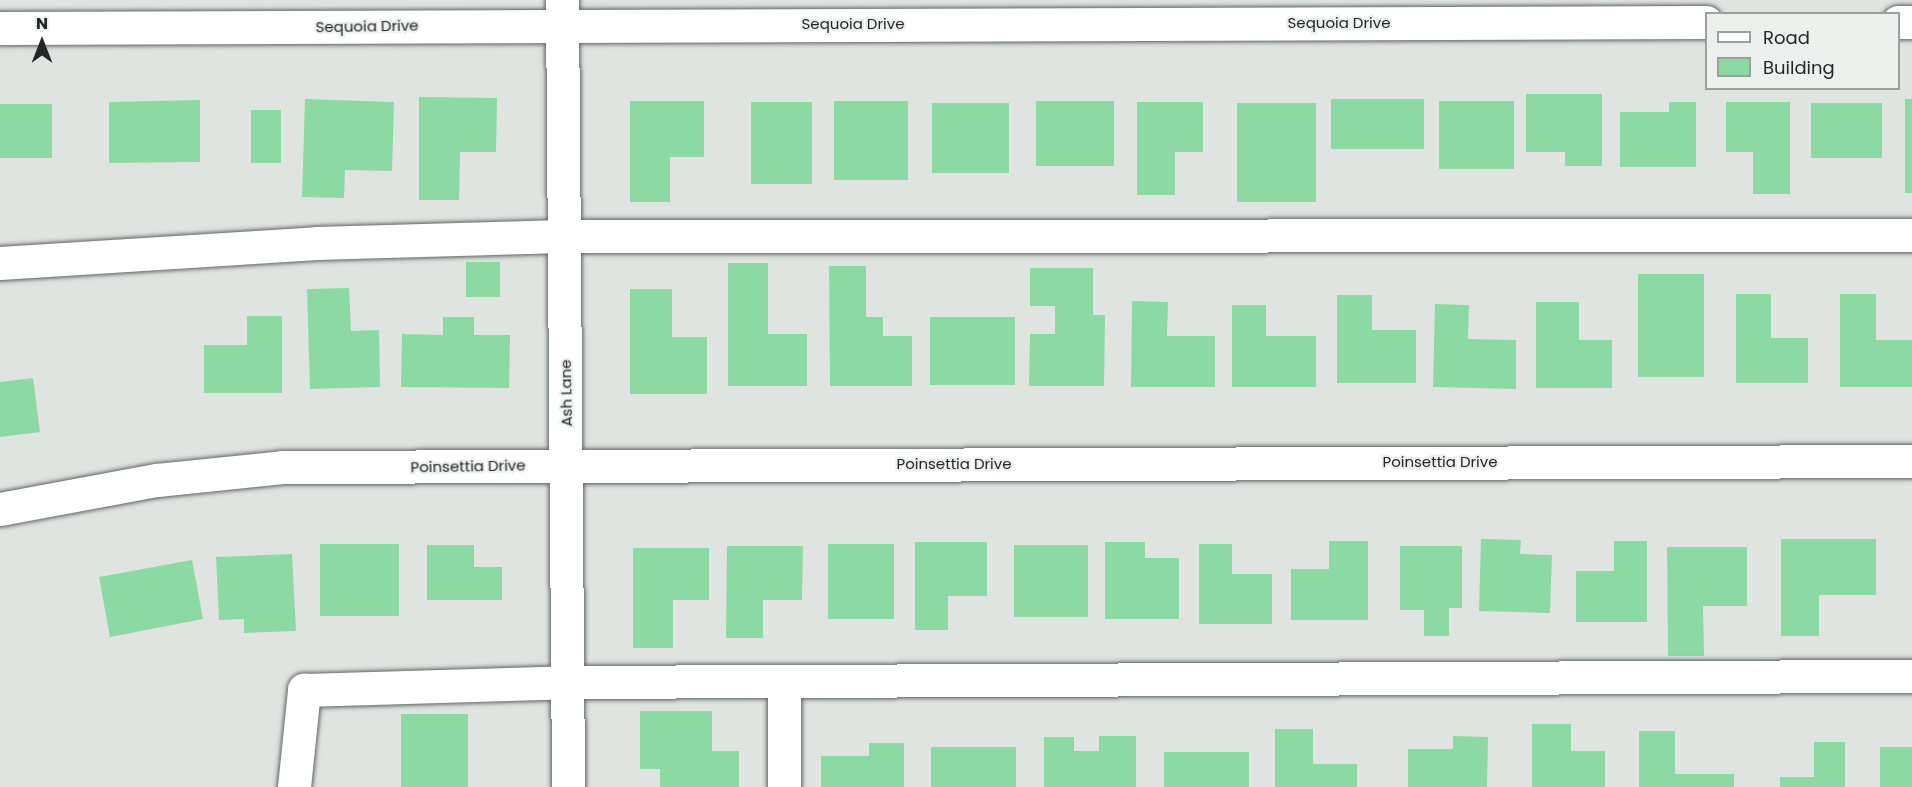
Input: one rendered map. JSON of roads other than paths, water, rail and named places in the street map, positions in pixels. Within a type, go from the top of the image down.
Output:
[{"type":"street","name":"Sequoia Drive","points":[[0,28],[562,12],[1705,22]]},
{"type":"street","name":"Ash Lane","points":[[562,12],[568,787]]},
{"type":"street","points":[[0,264],[316,243],[564,236],[1912,235]]},
{"type":"street","name":"Poinsettia Drive","points":[[0,509],[156,480],[282,467],[1912,461]]},
{"type":"street","points":[[294,787],[304,690],[568,682],[1912,676]]},
{"type":"street","points":[[784,681],[784,787]]}]
